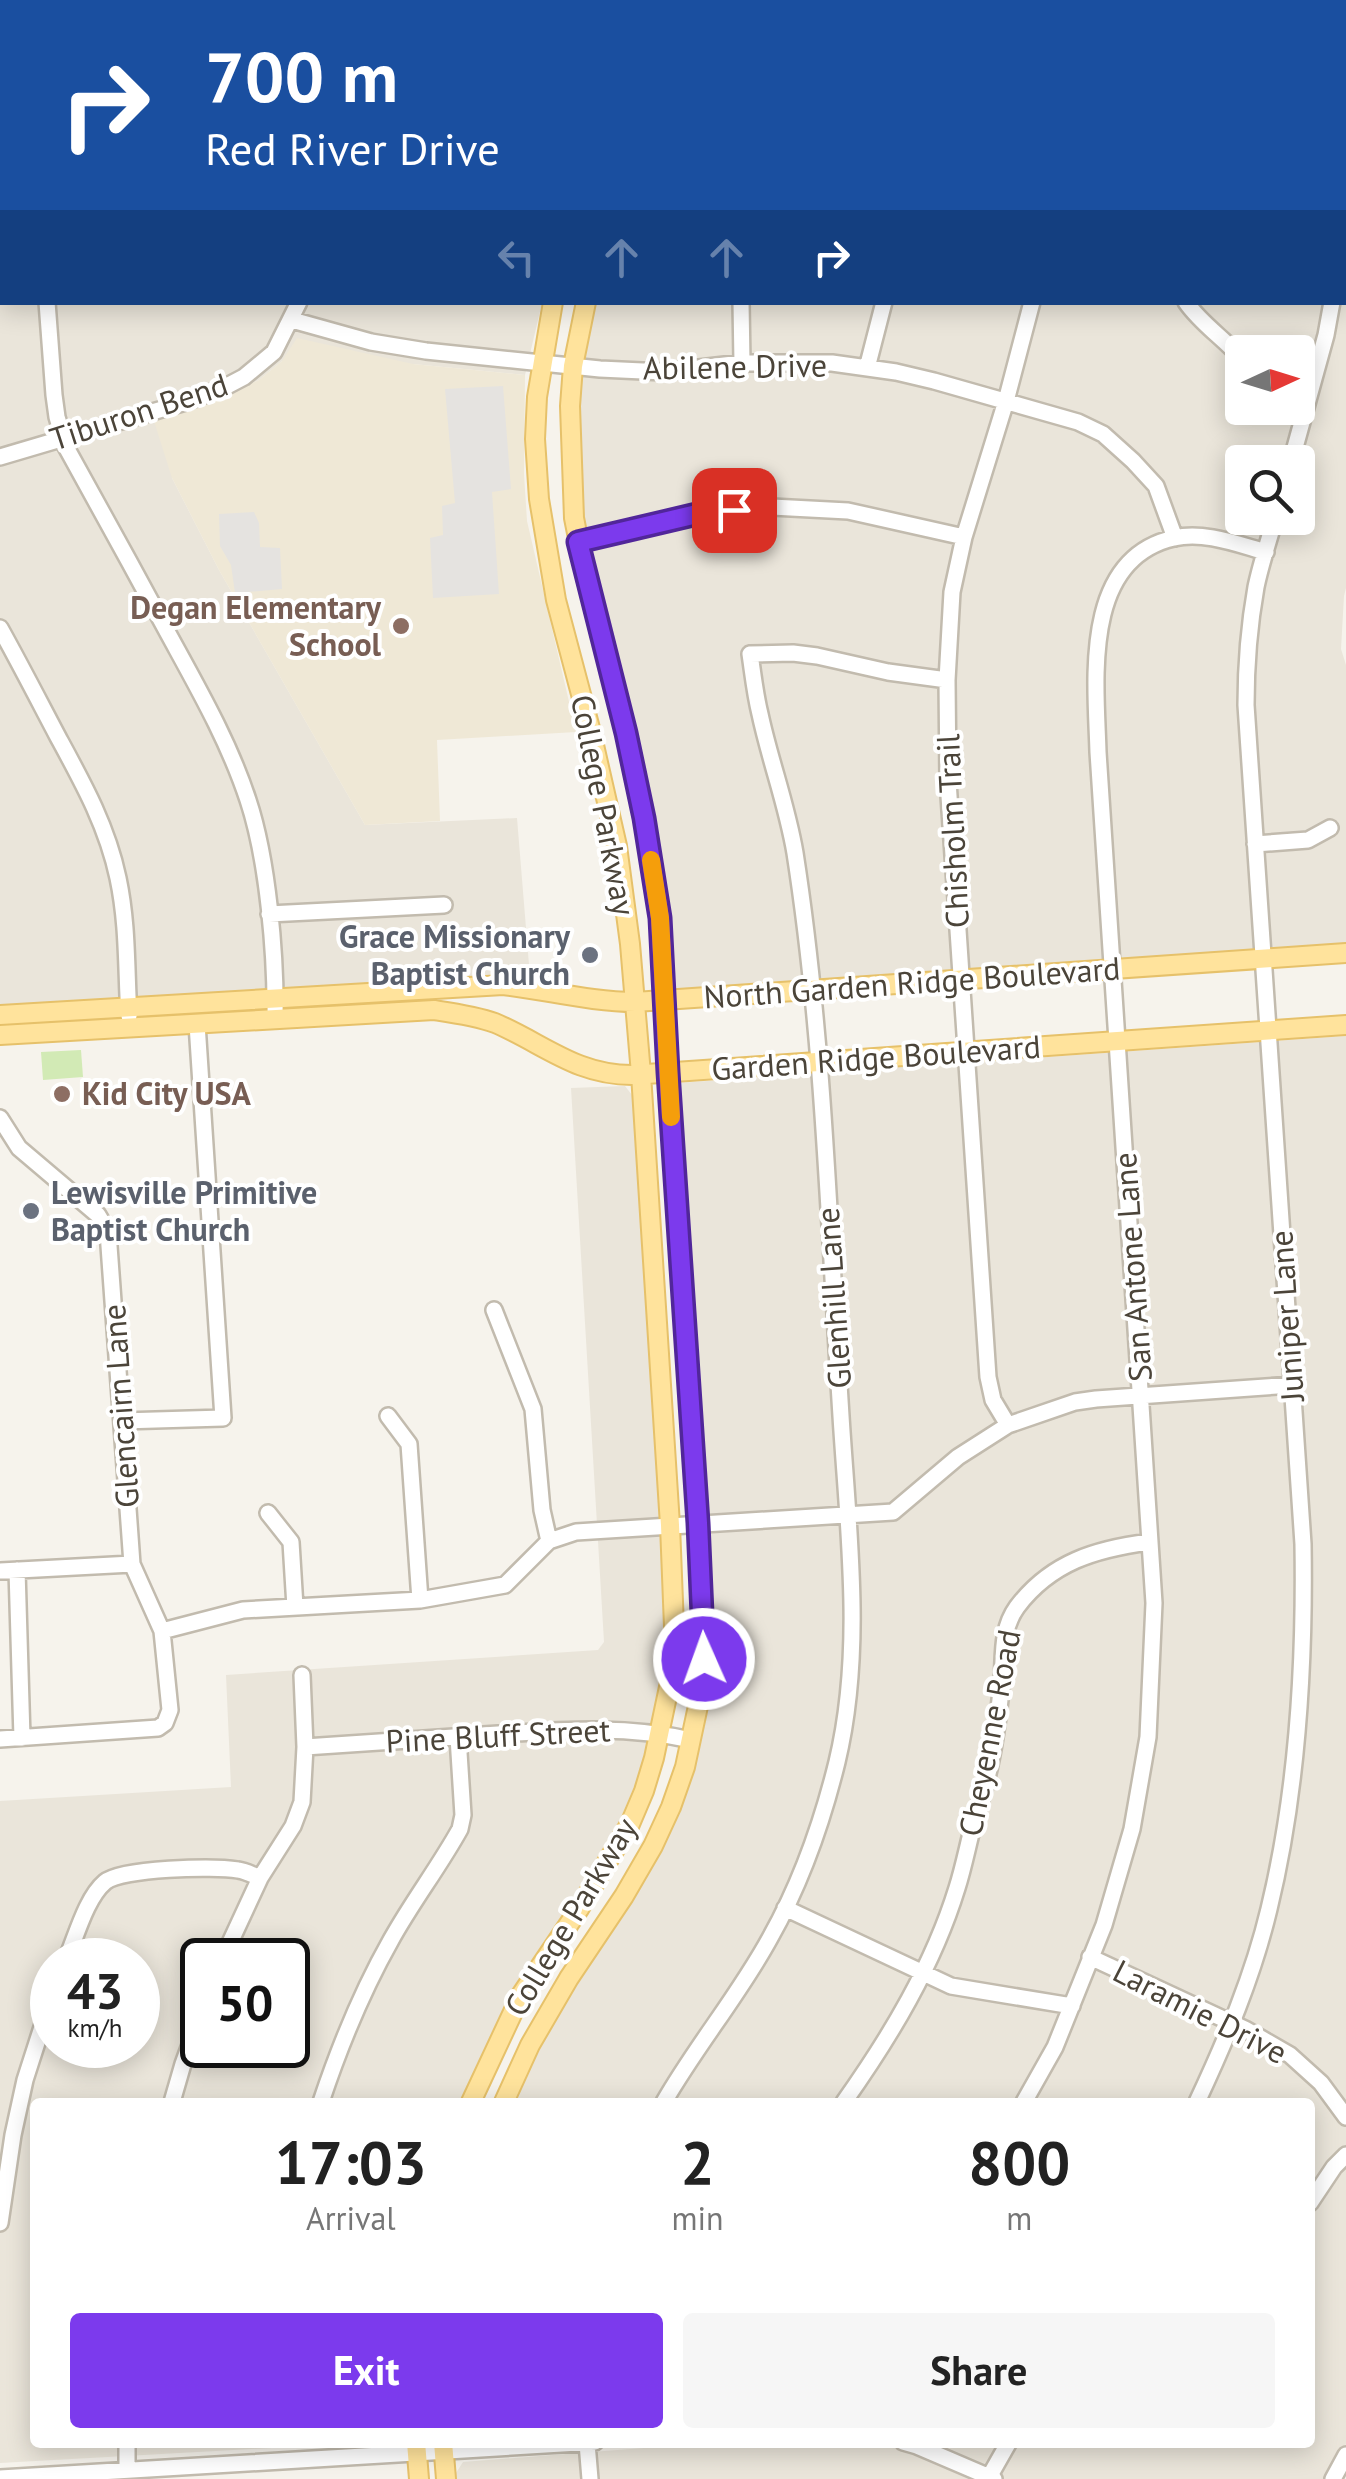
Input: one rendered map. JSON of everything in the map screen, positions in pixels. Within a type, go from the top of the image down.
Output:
[{"type":"main road","name":"College Parkway","points":[[473,2098],[520,1995],[579,1909],[630,1824],[660,1734],[673,1668],[670,1525],[636,1002],[617,846],[556,600],[539,499],[537,398],[553,305]]},
{"type":"main road","name":"College Parkway","points":[[506,2098],[552,2006],[653,1846],[671,1807],[691,1740],[704,1659],[660,918],[626,733],[578,542],[573,495],[570,406],[573,366],[585,305]]},
{"type":"main road","points":[[539,499],[573,495]]},
{"type":"main road","name":"North Garden Ridge Boulevard","points":[[0,1015],[502,984],[598,1000],[636,1002],[1346,953]]},
{"type":"main road","name":"Garden Ridge Boulevard","points":[[0,1036],[434,1010],[494,1023],[576,1066],[617,1075],[1346,1025]]},
{"type":"main road","points":[[417,2448],[420,2479]]},
{"type":"main road","points":[[443,2448],[446,2479]]},
{"type":"street","points":[[47,305],[54,395],[66,447],[190,674],[248,799],[269,914],[274,1020]]},
{"type":"street","name":"Tiburon Bend","points":[[0,457],[224,388],[274,352],[298,305]]},
{"type":"street","points":[[741,305],[742,363]]},
{"type":"street","points":[[867,368],[883,305]]},
{"type":"street","name":"Chisholm Trail","points":[[1008,1425],[993,1400],[988,1377],[948,781],[946,680],[952,592],[964,537],[1031,305]]},
{"type":"street","points":[[1188,305],[1225,340]]},
{"type":"street","points":[[1315,364],[1331,305]]},
{"type":"street","name":"Abilene Drive","points":[[292,320],[371,342],[573,366],[664,372],[742,363],[832,363],[896,372],[1078,422],[1103,434],[1156,486],[1175,538]]},
{"type":"street","points":[[578,542],[697,514],[772,507],[848,511],[964,537]]},
{"type":"street","name":"Juniper Lane","points":[[1199,2098],[1232,2024],[1269,1911],[1297,1742],[1304,1615],[1303,1544],[1246,705],[1246,661],[1257,582],[1270,535]]},
{"type":"street","points":[[1175,538],[1210,537],[1266,552]]},
{"type":"street","name":"San Antone Lane","points":[[1026,2098],[1055,2047],[1104,1925],[1132,1829],[1148,1737],[1154,1603],[1096,682],[1102,614],[1110,590],[1138,556],[1175,538]]},
{"type":"street","points":[[0,628],[103,826],[119,882],[128,960],[130,1028]]},
{"type":"street","name":"Glenhill Lane","points":[[667,2098],[770,1940],[810,1850],[843,1729],[851,1639],[847,1515],[812,990],[794,852],[781,786],[760,714],[750,654],[817,656],[946,680]]},
{"type":"street","points":[[1256,844],[1308,840],[1330,828]]},
{"type":"street","points":[[269,914],[444,905]]},
{"type":"street","points":[[122,1421],[222,1418],[196,1024]]},
{"type":"street","name":"Glencairn Lane","points":[[0,1118],[19,1148],[98,1216],[108,1232],[132,1564],[162,1630],[170,1710],[165,1723],[158,1728],[22,1738]]},
{"type":"street","points":[[494,1310],[533,1409],[542,1510],[549,1542]]},
{"type":"street","points":[[162,1630],[243,1610],[420,1600],[505,1584],[549,1542],[576,1532],[893,1512],[958,1457],[1008,1425],[1075,1402],[1292,1385]]},
{"type":"street","points":[[388,1416],[409,1444],[420,1600]]},
{"type":"street","points":[[268,1513],[291,1542],[294,1607]]},
{"type":"street","name":"Cheyenne Road","points":[[847,2098],[878,2054],[915,1988],[957,1888],[987,1778],[1009,1622],[1039,1584],[1068,1563],[1099,1550],[1150,1542]]},
{"type":"street","points":[[0,1740],[22,1738],[8,1571],[132,1564]]},
{"type":"street","points":[[232,1938],[302,1802],[302,1674]]},
{"type":"street","name":"Pine Bluff Street","points":[[305,1747],[614,1729],[691,1740]]},
{"type":"street","points":[[322,2098],[344,2035],[372,1975],[460,1829],[463,1815],[458,1736]]},
{"type":"street","points":[[75,1938],[94,1894],[107,1880],[121,1874],[204,1868],[232,1869],[260,1878]]},
{"type":"street","name":"Laramie Drive","points":[[786,1908],[964,1990],[1072,2006]]},
{"type":"street","name":"Laramie Drive","points":[[1090,1956],[1290,2055],[1321,2083],[1346,2117]]},
{"type":"street","points":[[0,2222],[13,2135],[30,2064]]},
{"type":"street","points":[[173,2098],[182,2068]]},
{"type":"street","points":[[1315,2196],[1346,2154]]},
{"type":"street","points":[[127,2448],[127,2469]]},
{"type":"street","points":[[276,2448],[276,2460]]},
{"type":"street","points":[[0,2478],[417,2448]]},
{"type":"street","points":[[587,2448],[590,2479]]},
{"type":"street","points":[[922,2448],[990,2478],[1006,2448]]},
{"type":"street","points":[[1333,2479],[1346,2455]]},
{"type":"shaded area","points":[[0,305],[542,305],[525,375],[413,364],[282,361],[259,380],[231,392],[172,478],[219,570],[365,825],[517,818],[530,977],[0,1008]]},
{"type":"shaded area","points":[[592,305],[1346,305],[1346,588],[1341,649],[1346,665],[1346,944],[674,991],[669,985],[588,560],[575,459],[577,394]]},
{"type":"shaded area","name":"Degan Elementary School","points":[[297,338],[413,364],[525,375],[527,521],[576,732],[437,740],[440,821],[365,825],[219,570],[172,478],[153,418],[259,380],[282,361]]},
{"type":"shaded area","points":[[503,386],[511,489],[492,492],[499,594],[433,598],[430,538],[443,535],[442,506],[455,503],[445,389]]},
{"type":"shaded area","points":[[254,512],[259,523],[260,547],[280,548],[282,589],[235,593],[231,565],[220,546],[219,514]]},
{"type":"shaded area","points":[[1346,1036],[1346,2444],[1328,2479],[454,2479],[463,2462],[643,2448],[1315,2448],[1315,2098],[511,2098],[538,2040],[677,1812],[697,1755],[713,1674],[705,1484],[678,1083]]},
{"type":"shaded area","points":[[625,1086],[632,1095],[666,1603],[663,1669],[641,1770],[606,1853],[493,2031],[464,2098],[30,2098],[30,2448],[271,2448],[0,2463],[0,1801],[231,1787],[226,1675],[598,1650],[604,1642],[571,1088]]},
{"type":"green space","points":[[81,1050],[83,1077],[43,1080],[41,1052]]},
{"type":"slow traffic","points":[[651,860],[660,918],[671,1117]]},
{"type":"place","name":"Degan Elementary School","points":[[401,626]]},
{"type":"place","name":"Grace Missionary Baptist Church","points":[[590,955]]},
{"type":"place","name":"Kid City USA","points":[[62,1094]]},
{"type":"place","name":"Lewisville Primitive Baptist Church","points":[[31,1211]]},
{"type":"route","points":[[704,1659],[660,918],[626,733],[578,542],[697,514],[734,510]]}]
